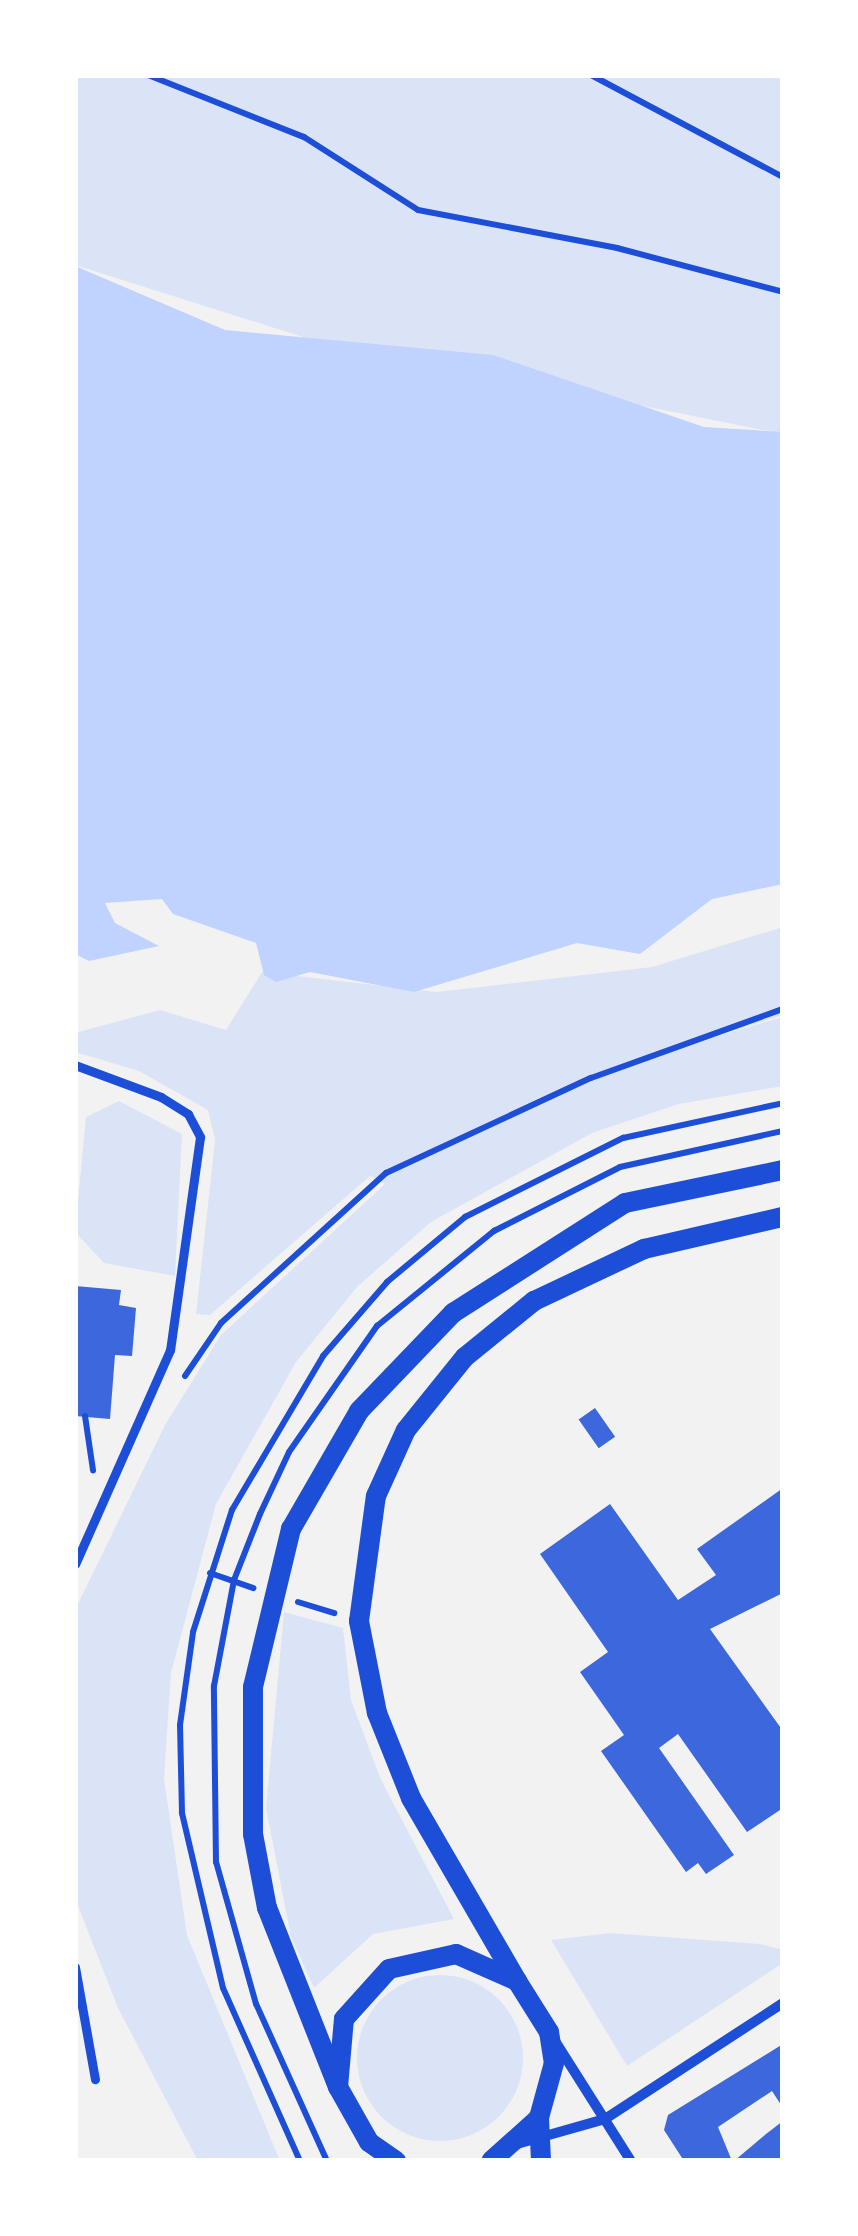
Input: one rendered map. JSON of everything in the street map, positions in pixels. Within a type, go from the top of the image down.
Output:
[{"type":"main road","points":[[372,2161],[350,2117],[267,1908],[254,1834],[253,1687],[290,1529],[360,1411],[452,1313],[624,1204],[783,1170]]},
{"type":"main road","points":[[541,2151],[539,2118],[554,2063],[549,2032],[411,1798],[378,1713],[359,1621],[376,1496],[406,1430],[465,1358],[534,1300],[644,1249],[783,1217]]},
{"type":"main road","points":[[338,2086],[344,2020],[389,1969],[456,1954],[517,1981]]},
{"type":"main road","points":[[350,2117],[396,2161]]},
{"type":"main road","points":[[491,2161],[517,2144],[539,2118]]},
{"type":"street","points":[[75,1065],[162,1097],[188,1114],[200,1136],[181,1312],[75,1564]]},
{"type":"street","points":[[75,1967],[95,2079]]},
{"type":"street","points":[[517,2144],[541,2151],[604,2119],[783,2003]]},
{"type":"street","points":[[549,2032],[632,2161]]},
{"type":"path","points":[[148,75],[304,137],[418,210],[616,248],[783,292]]},
{"type":"path","points":[[592,75],[783,177]]},
{"type":"path","points":[[172,1395],[221,1323],[386,1173],[591,1078],[783,1008]]},
{"type":"path","points":[[85,1416],[96,1507]]},
{"type":"shaded area","points":[[75,75],[783,75],[783,434],[306,338],[75,265]]},
{"type":"shaded area","points":[[783,927],[783,1015],[707,1039],[783,1017],[783,1086],[679,1104],[592,1133],[431,1222],[357,1287],[296,1362],[216,1504],[171,1673],[164,1779],[187,1935],[280,2161],[198,2161],[118,2008],[75,1898],[75,1610],[165,1425],[221,1335],[385,1184],[370,1176],[210,1315],[196,1314],[215,1140],[208,1110],[139,1071],[75,1052],[75,1033],[160,1010],[226,1030],[262,972],[437,992],[652,967]]},
{"type":"shaded area","points":[[119,1101],[182,1134],[175,1276],[104,1263],[75,1232],[86,1117]]},
{"type":"shaded area","points":[[284,1612],[343,1628],[351,1700],[381,1780],[454,1919],[373,1934],[314,1988],[291,1937],[266,1808]]},
{"type":"shaded area","points":[[610,1933],[760,1944],[783,1950],[783,1963],[627,2066],[551,1940]]},
{"type":"shaded area","points":[[440,1975],[472,1981],[499,1999],[517,2026],[523,2058],[517,2090],[499,2117],[472,2135],[440,2141],[408,2135],[381,2117],[363,2090],[357,2058],[363,2026],[381,1999],[408,1981]]},
{"type":"water","points":[[75,266],[225,330],[493,355],[704,427],[783,432],[783,884],[712,899],[640,954],[577,943],[414,992],[310,972],[276,982],[264,975],[256,943],[173,914],[162,899],[105,903],[115,923],[159,946],[89,961],[75,954]]},
{"type":"building","points":[[75,1286],[121,1290],[119,1305],[136,1308],[132,1356],[115,1355],[110,1419],[75,1416]]},
{"type":"building","points":[[595,1408],[615,1437],[599,1448],[579,1419]]},
{"type":"building","points":[[783,1488],[783,1593],[710,1629],[783,1731],[783,1808],[747,1832],[678,1734],[659,1748],[734,1855],[706,1874],[698,1863],[686,1872],[601,1751],[624,1735],[580,1672],[608,1652],[540,1554],[610,1504],[678,1600],[716,1575],[697,1549]]},
{"type":"building","points":[[783,2044],[783,2108],[772,2091],[718,2127],[732,2161],[684,2161],[664,2130],[668,2115]]},
{"type":"building","points":[[783,2121],[783,2161],[734,2161],[766,2134]]}]
